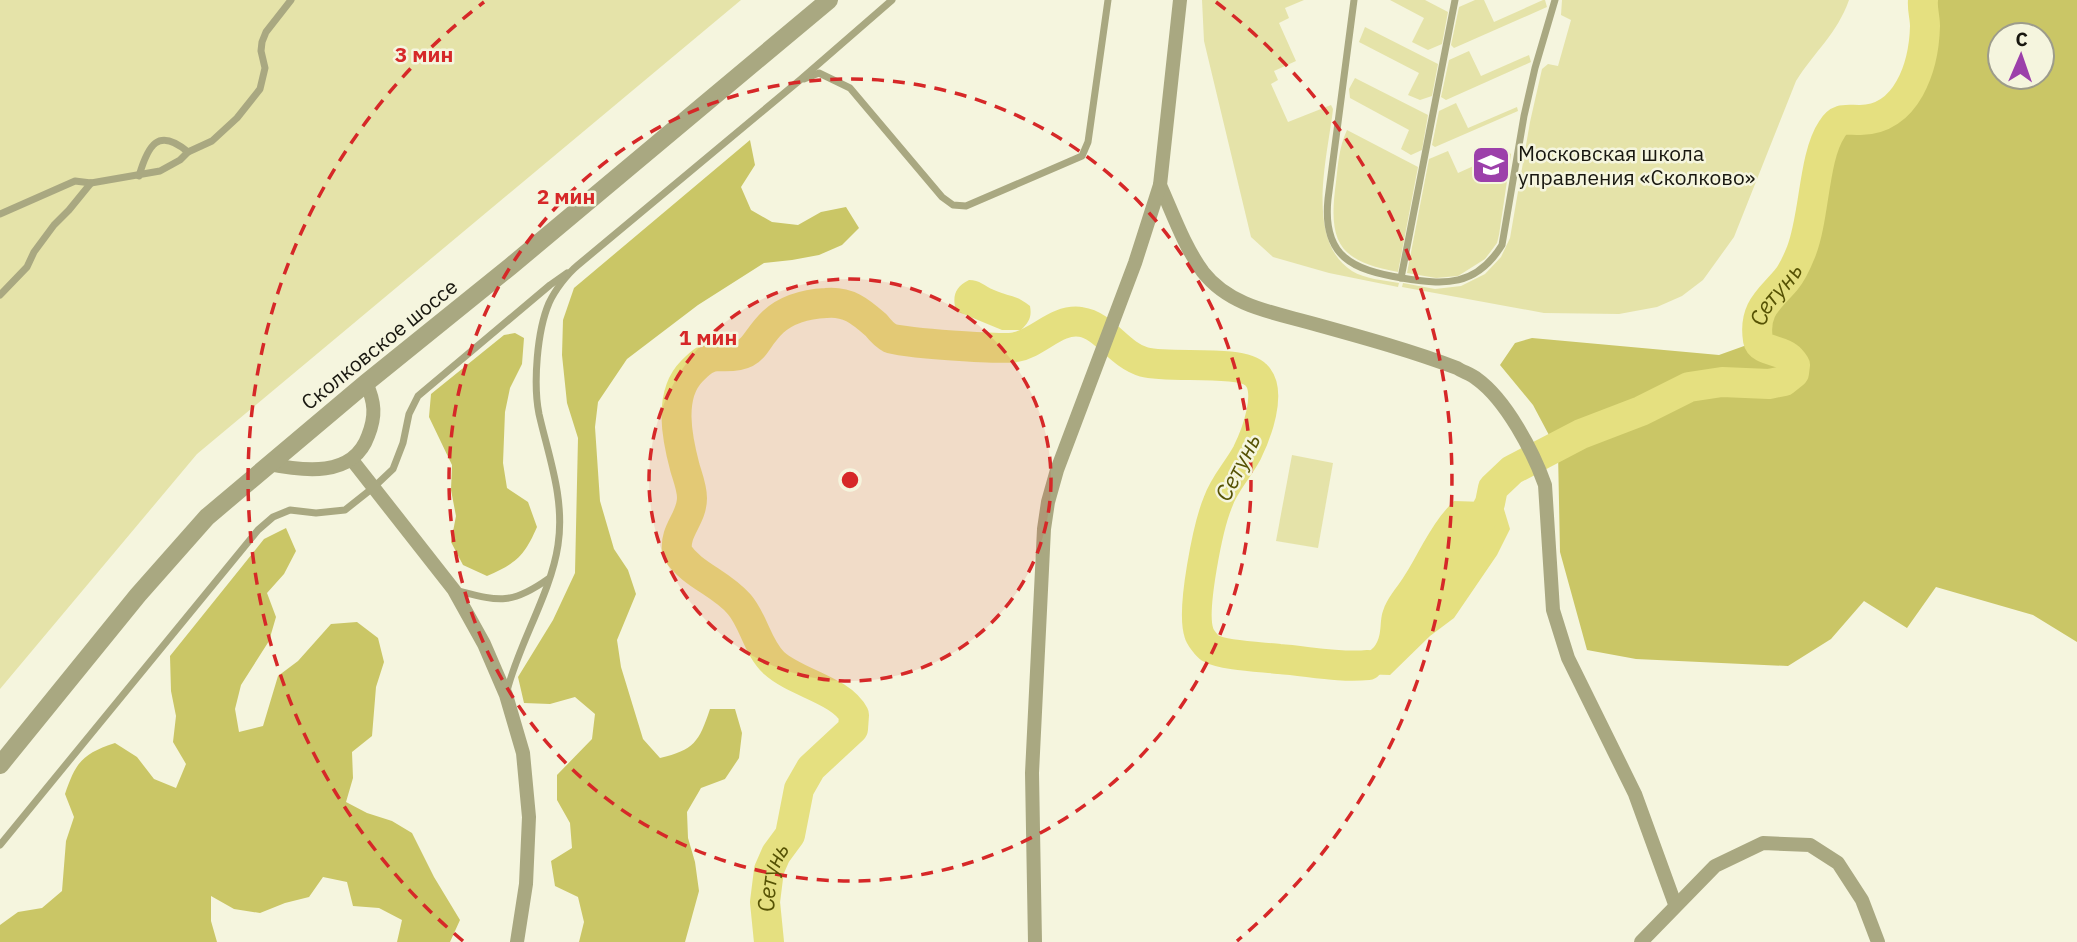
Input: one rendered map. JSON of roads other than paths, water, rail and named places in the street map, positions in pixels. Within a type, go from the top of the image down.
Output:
[{"type":"street","name":"Сколковское шоссе","points":[[0,765],[138,595],[198,527],[268,464],[522,258],[829,0]]},
{"type":"street","points":[[1035,942],[1032,773],[1044,529],[1048,502],[1057,470],[1160,185],[1180,0]]},
{"type":"street","points":[[1160,185],[1192,254],[1205,274],[1234,298],[1265,311],[1457,368],[1477,379],[1510,415],[1545,485],[1553,610],[1568,658],[1635,794],[1675,904]]},
{"type":"street","points":[[268,464],[304,471],[325,469],[352,460],[365,444],[375,418],[373,398],[366,383]]},
{"type":"street","points":[[352,460],[454,590],[484,644],[506,695],[523,753],[529,817],[526,884],[517,942]]},
{"type":"street","points":[[1641,942],[1675,904],[1715,866],[1763,843],[1810,845],[1838,863],[1862,900],[1878,942]]},
{"type":"lane","points":[[0,214],[75,181],[91,183],[139,176],[168,168],[188,152],[222,133],[260,89],[265,68],[262,41],[291,0]]},
{"type":"lane","points":[[0,845],[258,530],[273,517],[290,510],[316,513],[345,510],[374,487],[393,469],[403,443],[409,414],[418,396],[800,80],[892,0]]},
{"type":"lane","points":[[800,80],[819,73],[850,88],[942,197],[953,205],[966,205],[1082,156],[1088,142],[1108,0]]},
{"type":"lane","points":[[1354,0],[1329,188],[1328,228],[1339,250],[1353,265],[1374,273],[1436,283],[1460,281],[1482,270],[1502,246],[1524,116],[1555,0]]},
{"type":"lane","points":[[1401,278],[1455,0]]},
{"type":"lane","points":[[139,176],[145,157],[152,145],[159,140],[166,139],[177,143],[188,152]]},
{"type":"lane","points":[[0,295],[27,267],[34,252],[54,225],[91,183]]},
{"type":"lane","points":[[506,695],[558,547],[561,517],[558,491],[539,411],[537,379],[541,332],[549,302],[571,271]]},
{"type":"lane","points":[[454,590],[492,600],[509,599],[528,593],[549,578]]},
{"type":"waterway","name":"Сетунь","points":[[1471,539],[1490,503],[1493,488],[1512,470],[1581,434],[1641,411],[1689,387],[1722,382],[1769,384],[1784,381],[1794,373],[1795,365],[1789,358],[1760,344],[1757,329],[1760,312],[1791,274],[1801,252],[1821,155],[1832,129],[1840,121],[1876,118],[1901,101],[1910,88],[1924,42],[1923,0]]},
{"type":"waterway","name":"Сетунь","points":[[769,942],[765,902],[769,870],[776,854],[790,835],[799,789],[811,768],[853,729],[854,715],[839,699],[774,663],[763,649],[739,604],[724,590],[690,567],[677,552],[678,537],[692,498],[679,444],[676,417],[684,381],[698,365],[711,357],[741,355],[747,352],[773,322],[791,311],[819,304],[847,305],[859,311],[890,338],[992,348],[1024,345],[1056,327],[1081,322],[1097,329],[1127,353],[1144,362],[1248,370],[1261,382],[1263,402],[1255,435],[1224,489],[1214,514],[1199,588],[1197,622],[1200,635],[1210,648],[1224,653],[1335,665],[1368,665]]},
{"type":"place","name":"Московская школа управления «Сколково»","points":[[1491,165]]}]
